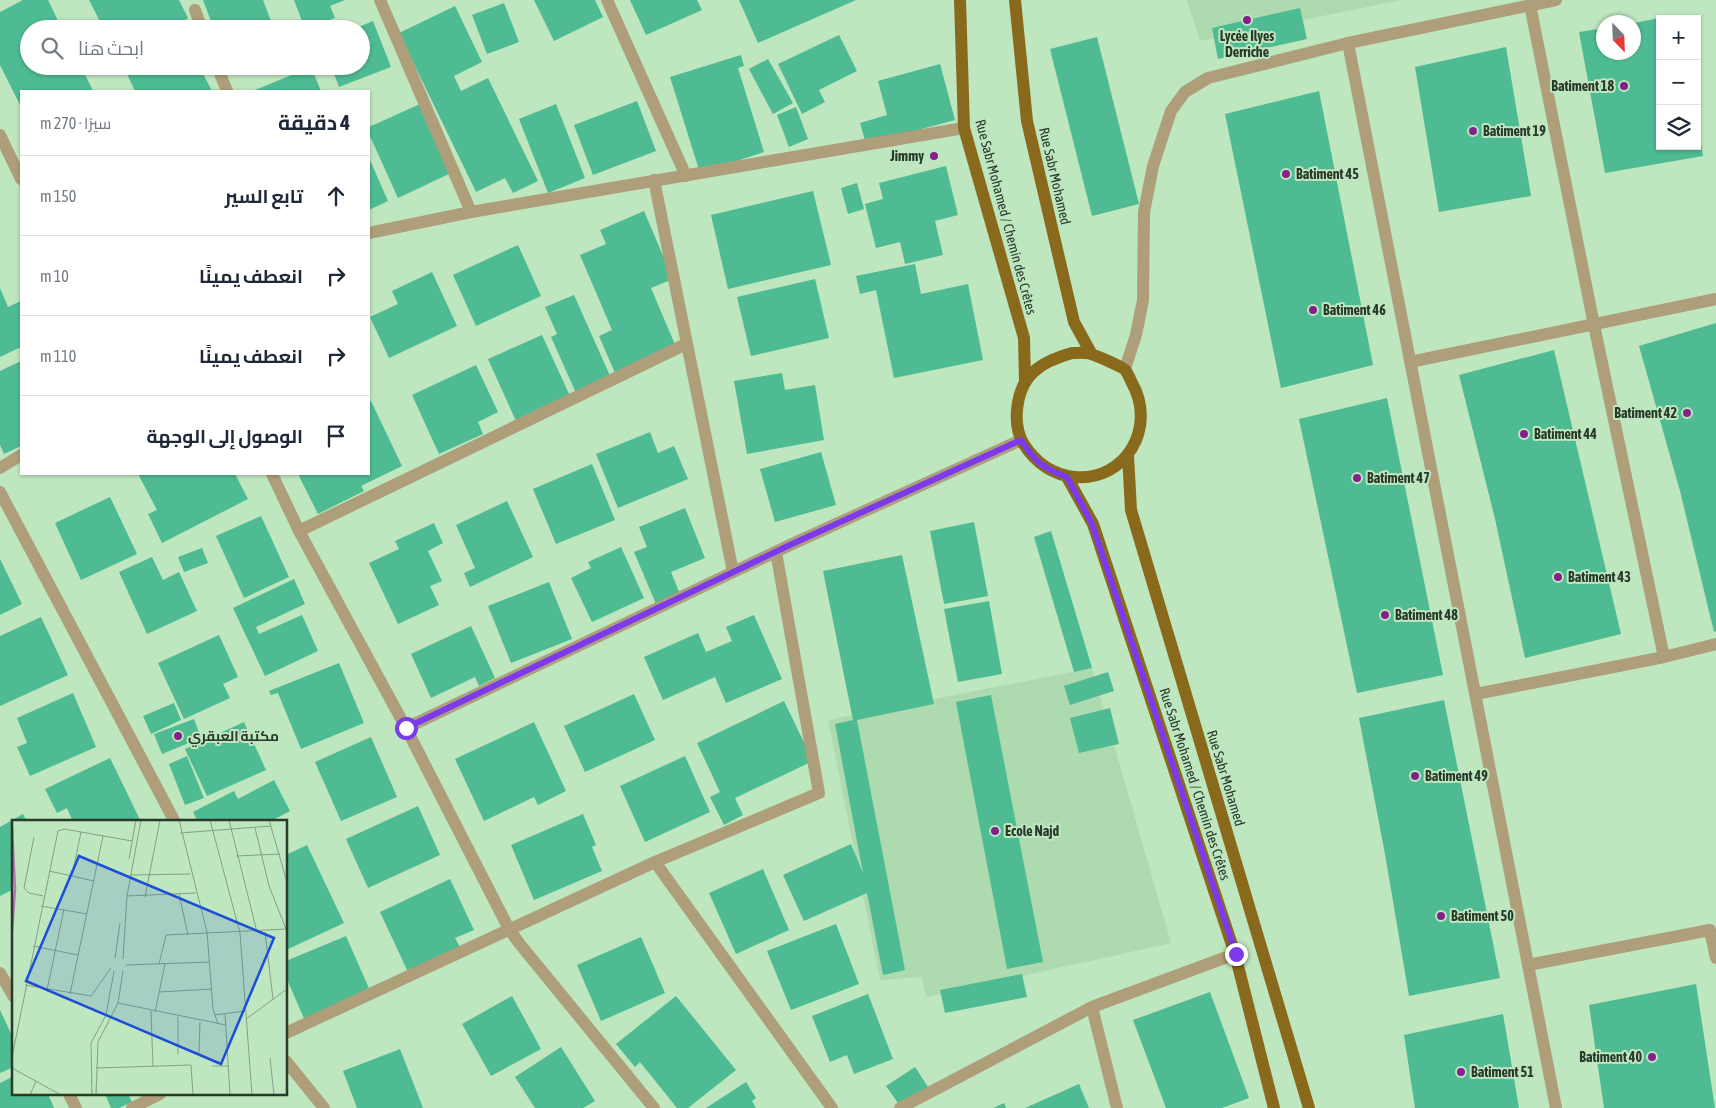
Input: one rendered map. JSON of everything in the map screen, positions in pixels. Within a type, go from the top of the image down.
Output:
[{"type":"main road","name":"Rue Sabr Mohamed / Chemin des Crêtes","points":[[960,0],[964,128],[1024,338],[1024,381]]},
{"type":"main road","name":"Rue Sabr Mohamed","points":[[1015,0],[1026,121],[1074,322],[1091,353]]},
{"type":"main road","points":[[1072,353],[1091,353],[1125,369],[1138,394],[1142,415],[1138,436],[1128,455],[1116,467],[1084,478],[1067,477],[1048,470],[1032,457],[1021,440],[1016,421],[1018,400],[1024,381],[1038,368],[1054,358],[1072,353]]},
{"type":"main road","name":"Rue Sabr Mohamed","points":[[1128,455],[1131,510],[1309,1108]]},
{"type":"main road","name":"Rue Sabr Mohamed / Chemin des Crêtes","points":[[1067,477],[1092,524],[1236,954],[1274,1108]]},
{"type":"street","points":[[380,0],[471,212]]},
{"type":"street","points":[[607,0],[686,176]]},
{"type":"street","points":[[1125,369],[1136,335],[1143,300],[1144,212],[1153,166],[1171,111],[1186,92],[1208,78],[1348,43],[1556,0]]},
{"type":"street","points":[[1530,5],[1594,325],[1664,657]]},
{"type":"street","points":[[195,10],[199,20]]},
{"type":"street","points":[[1348,43],[1556,1108]]},
{"type":"street","points":[[221,75],[227,90]]},
{"type":"street","points":[[370,233],[471,212],[964,128]]},
{"type":"street","points":[[0,135],[20,177]]},
{"type":"street","points":[[654,180],[733,572]]},
{"type":"street","points":[[1410,362],[1716,299]]},
{"type":"street","points":[[298,531],[686,344]]},
{"type":"street","points":[[406,728],[733,572],[1021,440]]},
{"type":"street","points":[[0,468],[20,456]]},
{"type":"street","points":[[272,475],[298,531],[406,728],[518,943],[654,1108]]},
{"type":"street","points":[[0,492],[174,820]]},
{"type":"street","points":[[288,1032],[655,862],[819,793],[776,552]]},
{"type":"street","points":[[1476,694],[1664,657],[1716,644]]},
{"type":"street","points":[[655,862],[832,1108]]},
{"type":"street","points":[[1528,965],[1713,930],[1716,958]]},
{"type":"street","points":[[900,1108],[1092,1006],[1236,954]]},
{"type":"street","points":[[0,973],[12,994]]},
{"type":"street","points":[[1092,1006],[1117,1108]]},
{"type":"street","points":[[288,1063],[324,1108]]},
{"type":"street","points":[[70,1096],[76,1108]]},
{"type":"street","points":[[132,1108],[149,1104]]},
{"type":"shaded area","name":"Lycée Ilyes Derriche","points":[[1187,0],[1401,0],[1200,41]]},
{"type":"shaded area","name":"Ecole Najd","points":[[1092,668],[1171,943],[926,997],[922,977],[880,980],[828,720]]},
{"type":"building","points":[[23,0],[48,0],[58,20],[20,20],[20,75],[85,75],[93,90],[20,90],[20,105],[0,65],[0,12]]},
{"type":"building","points":[[89,0],[179,0],[188,18],[185,20],[99,20]]},
{"type":"building","points":[[203,0],[263,0],[271,20],[211,20]]},
{"type":"building","points":[[294,0],[345,0],[330,6],[335,18],[330,20],[302,20]]},
{"type":"building","points":[[534,0],[595,0],[603,17],[554,41]]},
{"type":"building","points":[[630,0],[697,0],[702,10],[646,35]]},
{"type":"building","points":[[739,0],[856,0],[758,43]]},
{"type":"building","points":[[504,3],[519,42],[487,54],[472,15]]},
{"type":"building","points":[[455,6],[482,62],[454,76],[461,91],[488,78],[538,181],[513,193],[505,178],[476,192],[399,33]]},
{"type":"building","points":[[1300,8],[1307,39],[1218,59],[1212,28]]},
{"type":"building","name":"Batiment 18","points":[[1656,19],[1656,150],[1701,150],[1701,144],[1703,156],[1605,173],[1579,32],[1596,29],[1596,60],[1641,60],[1641,22]]},
{"type":"building","points":[[373,21],[391,67],[339,87],[334,75],[370,75],[370,22]]},
{"type":"building","points":[[839,35],[857,71],[819,90],[825,102],[802,114],[778,64]]},
{"type":"building","points":[[1097,37],[1139,204],[1092,216],[1050,49]]},
{"type":"building","name":"Batiment 19","points":[[1506,47],[1531,196],[1439,212],[1415,67]]},
{"type":"building","points":[[741,55],[744,66],[738,68],[764,152],[700,173],[670,77]]},
{"type":"building","points":[[768,59],[793,103],[773,114],[749,69]]},
{"type":"building","points":[[940,64],[955,120],[866,144],[860,123],[887,115],[878,81]]},
{"type":"building","points":[[127,75],[204,75],[211,90],[135,90]]},
{"type":"building","points":[[292,75],[314,75],[321,90],[255,90]]},
{"type":"building","points":[[1319,91],[1373,365],[1281,388],[1225,114]]},
{"type":"building","points":[[637,101],[656,151],[593,175],[574,125]]},
{"type":"building","points":[[420,104],[451,173],[398,198],[370,136],[370,127]]},
{"type":"building","points":[[556,104],[585,178],[548,193],[519,119]]},
{"type":"building","points":[[796,107],[808,139],[789,147],[777,115]]},
{"type":"building","points":[[370,160],[388,201],[370,210]]},
{"type":"building","points":[[946,166],[958,215],[935,221],[943,255],[905,264],[900,242],[876,248],[865,204],[883,199],[879,183]]},
{"type":"building","points":[[857,183],[864,209],[848,214],[841,188]]},
{"type":"building","points":[[813,191],[831,265],[728,289],[711,215]]},
{"type":"building","points":[[644,211],[673,279],[651,288],[676,347],[615,373],[599,336],[612,330],[580,255],[606,244],[600,230]]},
{"type":"building","points":[[518,245],[541,296],[476,326],[453,275]]},
{"type":"building","points":[[915,264],[921,294],[968,284],[983,360],[894,378],[876,290],[860,294],[856,276]]},
{"type":"building","points":[[432,272],[457,326],[389,358],[370,317],[398,304],[392,291]]},
{"type":"building","points":[[815,279],[829,338],[751,356],[737,297]]},
{"type":"building","points":[[0,288],[8,307],[20,301],[20,347],[0,357]]},
{"type":"building","points":[[574,295],[611,378],[576,393],[551,337],[557,334],[545,307]]},
{"type":"building","name":"Batiment 42","points":[[1716,323],[1716,631],[1714,632],[1680,491],[1639,346]]},
{"type":"building","points":[[542,335],[570,396],[516,421],[488,359]]},
{"type":"building","points":[[1554,350],[1621,634],[1525,658],[1495,519],[1459,375]]},
{"type":"building","points":[[20,361],[20,446],[4,454],[0,445],[0,371]]},
{"type":"building","points":[[476,365],[498,412],[478,422],[483,434],[439,454],[412,395]]},
{"type":"building","points":[[782,373],[785,390],[815,385],[824,440],[747,454],[734,381]]},
{"type":"building","points":[[1387,398],[1443,675],[1357,693],[1299,419]]},
{"type":"building","points":[[370,402],[402,466],[361,486],[364,491],[318,514],[298,475],[370,475]]},
{"type":"building","points":[[650,432],[658,453],[674,446],[688,479],[618,508],[596,454]]},
{"type":"building","points":[[821,452],[836,505],[775,522],[760,469]]},
{"type":"building","points":[[592,464],[615,520],[556,544],[533,489]]},
{"type":"building","points":[[139,475],[236,475],[248,499],[162,543],[148,514],[157,510]]},
{"type":"building","points":[[110,497],[137,554],[81,580],[55,523]]},
{"type":"building","points":[[507,501],[533,557],[470,587],[464,573],[475,568],[456,525]]},
{"type":"building","points":[[685,508],[705,558],[671,572],[680,594],[656,604],[634,552],[647,547],[639,527]]},
{"type":"building","points":[[261,516],[289,577],[244,598],[216,536]]},
{"type":"building","points":[[974,522],[988,596],[944,604],[930,531]]},
{"type":"building","points":[[434,523],[443,543],[428,551],[442,581],[430,586],[439,605],[398,624],[369,563],[399,549],[395,541]]},
{"type":"building","points":[[1051,531],[1092,668],[1074,672],[1034,537]]},
{"type":"building","points":[[621,547],[644,598],[592,622],[571,578],[591,568],[588,562]]},
{"type":"building","points":[[202,548],[208,563],[184,572],[178,557]]},
{"type":"building","points":[[902,555],[934,704],[857,720],[905,970],[883,975],[867,893],[804,921],[783,875],[851,844],[863,873],[835,724],[853,720],[823,571]]},
{"type":"building","points":[[152,557],[163,580],[179,572],[197,611],[147,634],[119,572]]},
{"type":"building","points":[[0,559],[22,604],[0,615]]},
{"type":"building","points":[[294,579],[305,604],[256,627],[259,634],[302,615],[318,651],[265,676],[233,608]]},
{"type":"building","points":[[549,582],[572,639],[511,663],[488,606]]},
{"type":"building","points":[[989,601],[1002,674],[958,682],[944,609]]},
{"type":"building","points":[[754,615],[782,679],[726,703],[715,677],[663,700],[644,657],[698,633],[706,652],[732,641],[726,627]]},
{"type":"building","points":[[41,617],[68,675],[0,706],[0,636]]},
{"type":"building","points":[[471,626],[495,678],[479,686],[475,677],[431,698],[411,654]]},
{"type":"building","points":[[219,635],[238,677],[223,684],[230,698],[184,719],[158,663]]},
{"type":"building","points":[[339,663],[364,723],[301,749],[278,693],[271,695],[269,691]]},
{"type":"building","points":[[1108,672],[1114,691],[1070,705],[1064,686]]},
{"type":"building","points":[[73,693],[96,747],[30,776],[17,747],[27,743],[17,718]]},
{"type":"building","points":[[634,694],[655,740],[585,772],[564,726]]},
{"type":"building","points":[[991,695],[1043,962],[1007,969],[956,702]]},
{"type":"building","points":[[1444,700],[1500,978],[1409,996],[1385,854],[1359,718]]},
{"type":"building","points":[[784,701],[813,761],[735,798],[743,815],[724,825],[710,797],[720,792],[697,743]]},
{"type":"building","points":[[174,703],[181,720],[151,734],[143,716]]},
{"type":"building","points":[[1110,708],[1119,744],[1079,753],[1070,718]]},
{"type":"building","name":"مكتبة العبقري","points":[[194,719],[201,738],[162,754],[154,734]]},
{"type":"building","points":[[244,722],[266,770],[207,796],[185,749]]},
{"type":"building","points":[[534,722],[566,791],[538,805],[534,797],[484,821],[455,759]]},
{"type":"building","points":[[371,737],[397,797],[341,821],[315,762]]},
{"type":"building","points":[[187,756],[204,798],[185,805],[169,764]]},
{"type":"building","points":[[685,756],[710,812],[645,842],[620,786]]},
{"type":"building","points":[[110,758],[140,820],[72,820],[67,808],[57,813],[45,789]]},
{"type":"building","points":[[274,780],[290,811],[273,820],[197,820],[193,812],[234,791],[238,799]]},
{"type":"building","points":[[418,806],[440,855],[368,888],[346,839]]},
{"type":"building","points":[[23,814],[26,820],[12,820]]},
{"type":"building","points":[[583,814],[596,845],[592,847],[602,871],[534,900],[511,845]]},
{"type":"building","points":[[12,820],[12,890],[0,896],[0,827]]},
{"type":"building","points":[[307,845],[344,923],[288,949],[288,854]]},
{"type":"building","points":[[763,869],[789,930],[736,954],[709,893]]},
{"type":"building","points":[[450,879],[474,930],[455,938],[460,947],[408,972],[380,912]]},
{"type":"building","points":[[836,924],[859,984],[791,1010],[767,951]]},
{"type":"building","points":[[346,936],[371,993],[305,1021],[288,982],[288,960]]},
{"type":"building","points":[[641,937],[665,993],[601,1021],[577,965]]},
{"type":"building","points":[[1022,974],[1027,997],[945,1013],[940,990]]},
{"type":"building","name":"Batiment 40","points":[[1696,984],[1715,1108],[1604,1108],[1589,1005]]},
{"type":"building","points":[[1210,992],[1249,1098],[1222,1108],[1166,1108],[1133,1020]]},
{"type":"building","points":[[868,994],[893,1059],[854,1074],[847,1055],[830,1062],[812,1016]]},
{"type":"building","points":[[512,996],[541,1049],[491,1076],[462,1024]]},
{"type":"building","points":[[676,996],[736,1070],[688,1108],[677,1108],[640,1062],[635,1067],[616,1044]]},
{"type":"building","points":[[0,1010],[12,1036],[12,1068],[0,1073]]},
{"type":"building","name":"Batiment 51","points":[[1503,1014],[1519,1108],[1415,1108],[1404,1035]]},
{"type":"building","points":[[561,1047],[595,1101],[583,1108],[535,1108],[515,1077]]},
{"type":"building","points":[[400,1049],[423,1108],[357,1108],[343,1071]]},
{"type":"building","points":[[915,1067],[928,1087],[900,1106],[886,1086]]},
{"type":"building","points":[[12,1077],[12,1096],[49,1096],[54,1108],[0,1108],[0,1083]]},
{"type":"building","points":[[746,1082],[756,1098],[752,1101],[756,1108],[706,1108]]},
{"type":"building","points":[[1079,1084],[1089,1108],[1025,1108]]},
{"type":"building","points":[[106,1096],[129,1096],[132,1102],[119,1108],[111,1108]]},
{"type":"building","points":[[1004,1103],[1006,1108],[993,1108]]},
{"type":"place","name":"Lycée Ilyes Derriche","points":[[1247,20]]},
{"type":"place","name":"Batiment 18","points":[[1624,86]]},
{"type":"place","name":"Batiment 19","points":[[1473,131]]},
{"type":"place","name":"Jimmy","points":[[934,156]]},
{"type":"place","name":"Batiment 45","points":[[1286,174]]},
{"type":"place","name":"Batiment 46","points":[[1313,310]]},
{"type":"place","name":"Batiment 42","points":[[1687,413]]},
{"type":"place","name":"Batiment 44","points":[[1524,434]]},
{"type":"place","name":"Batiment 47","points":[[1357,478]]},
{"type":"place","name":"Batiment 43","points":[[1558,577]]},
{"type":"place","name":"Batiment 48","points":[[1385,615]]},
{"type":"place","name":"مكتبة العبقري","points":[[178,736]]},
{"type":"place","name":"Batiment 49","points":[[1415,776]]},
{"type":"place","name":"Ecole Najd","points":[[995,831]]},
{"type":"place","name":"Batiment 50","points":[[1441,916]]},
{"type":"place","name":"Batiment 40","points":[[1652,1057]]},
{"type":"place","name":"Batiment 51","points":[[1461,1072]]},
{"type":"route","points":[[406,728],[792,544],[1021,440],[1032,457],[1048,470],[1067,477],[1092,524],[1236,954]]}]
